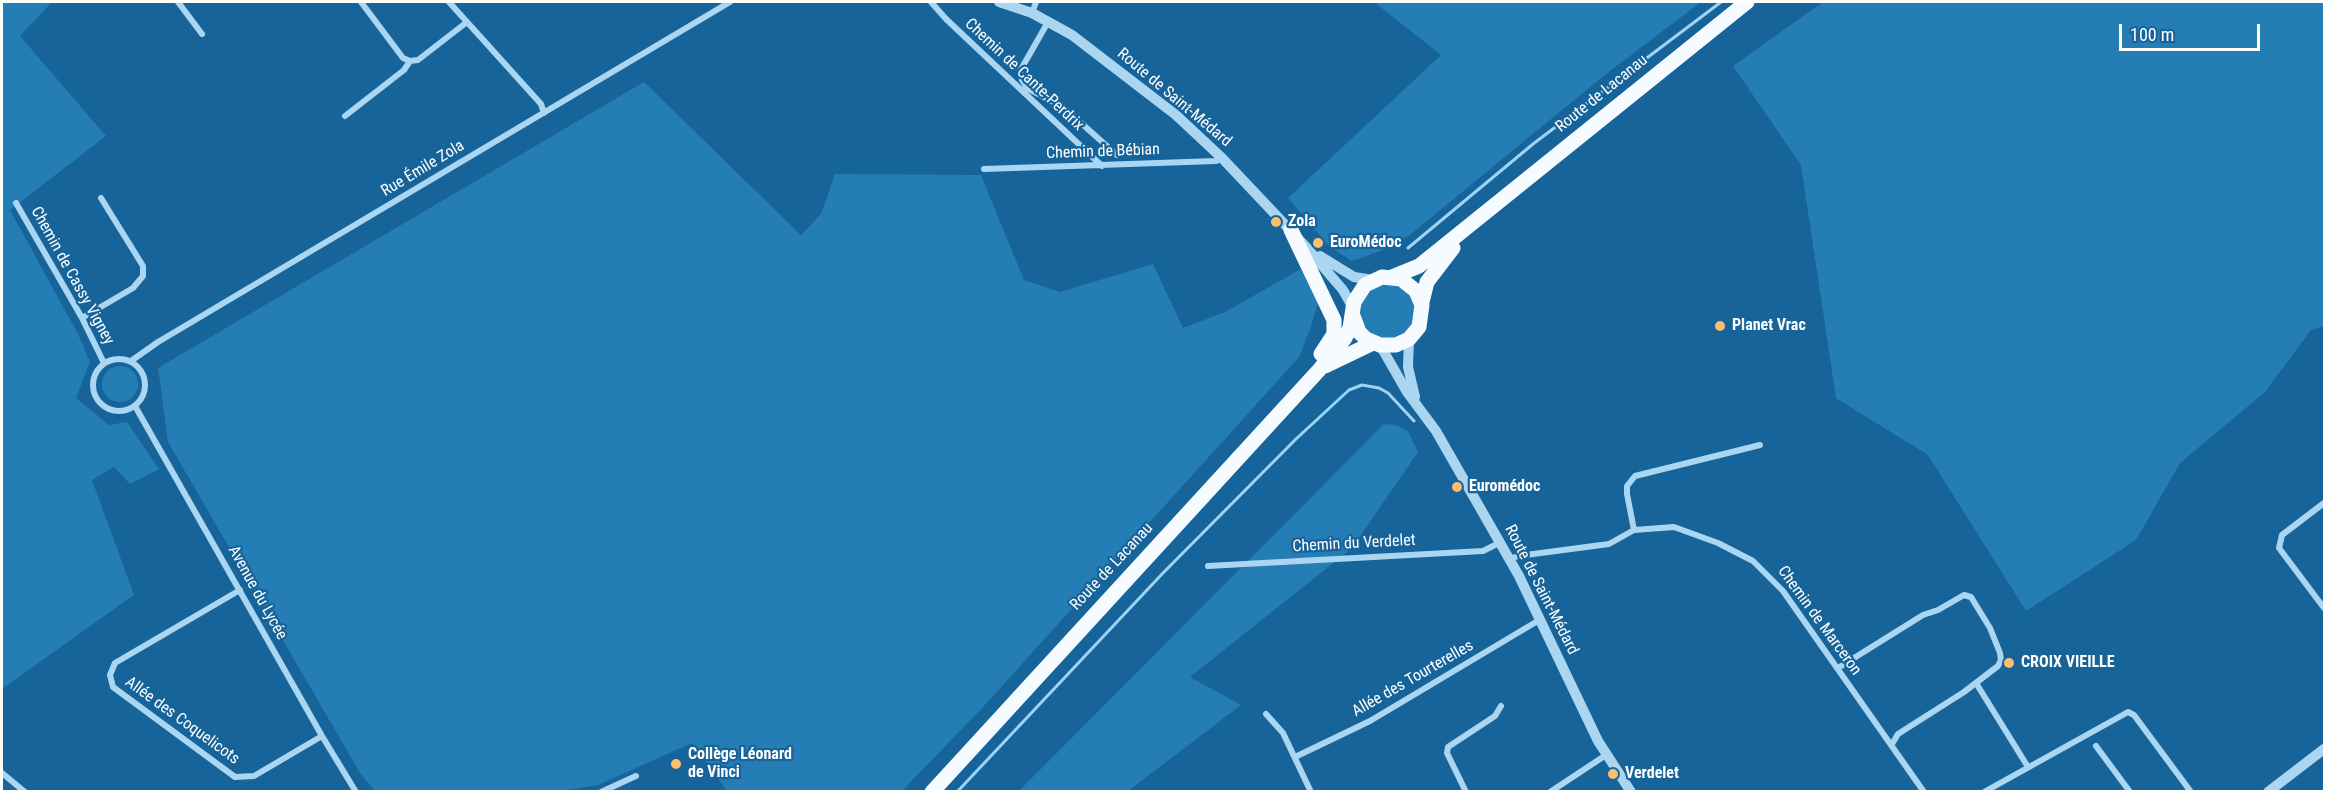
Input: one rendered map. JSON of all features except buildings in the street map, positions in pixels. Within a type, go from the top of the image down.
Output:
[{"type":"main road","name":"Route de Lacanau","points":[[932,792],[1320,369],[1346,338],[1358,293],[1373,280],[1392,277],[1419,266],[1748,2]]},
{"type":"main road","name":"Route de Lacanau","points":[[1320,369],[1376,344],[1396,345],[1409,339],[1422,318],[1422,302],[1427,282],[1435,269],[1481,216]]},
{"type":"main road","points":[[1258,434],[1334,334],[1331,312],[1291,230]]},
{"type":"main road","points":[[1392,277],[1410,284],[1422,302]]},
{"type":"main road","points":[[1353,312],[1359,332],[1376,344]]},
{"type":"street","points":[[178,2],[202,34]]},
{"type":"street","points":[[361,2],[404,58],[410,61],[418,60],[467,22]]},
{"type":"street","points":[[449,2],[541,104],[544,113]]},
{"type":"street","name":"Rue Émile Zola","points":[[131,361],[158,342],[730,2]]},
{"type":"street","name":"Chemin de Cante-Perdrix","points":[[931,2],[946,19],[1102,166]]},
{"type":"street","name":"Route de Saint-Médard","points":[[999,2],[1048,21],[1104,58],[1176,115],[1222,158],[1291,230],[1343,290],[1353,312]]},
{"type":"street","points":[[1032,13],[1036,2]]},
{"type":"street","points":[[1048,21],[1020,72],[1022,80],[1027,88],[1063,107],[1117,155]]},
{"type":"street","points":[[345,116],[404,70],[410,61]]},
{"type":"street","name":"Chemin de Bébian","points":[[984,169],[1216,161],[1222,158]]},
{"type":"street","points":[[82,318],[133,288],[143,276],[143,266],[101,198]]},
{"type":"street","name":"Chemin de Cassy Vigney","points":[[16,203],[82,318],[104,363]]},
{"type":"street","name":"Route de Saint-Médard","points":[[1307,248],[1339,270],[1354,277],[1373,280]]},
{"type":"street","name":"Route de Saint-Médard","points":[[1409,339],[1408,367],[1418,406]]},
{"type":"street","name":"Route de Saint-Médard","points":[[1376,344],[1436,431],[1501,542],[1542,619],[1586,718],[1606,755],[1631,792]]},
{"type":"street","points":[[118,358],[131,361],[138,367],[146,383],[145,392],[135,406],[128,410],[111,410],[98,400],[94,393],[94,376],[104,363],[118,358]]},
{"type":"street","name":"Avenue du Lycée","points":[[135,406],[356,792]]},
{"type":"street","points":[[1634,530],[1627,486],[1635,476],[1760,445]]},
{"type":"street","points":[[2325,503],[2282,535],[2278,548],[2325,608]]},
{"type":"street","name":"Chemin de Marceron","points":[[1510,559],[1609,544],[1634,530],[1674,527],[1718,543],[1753,561],[1783,591],[1924,792]]},
{"type":"street","name":"Chemin du Verdelet","points":[[1208,566],[1483,551],[1501,542]]},
{"type":"street","name":"Allée des Coquelicots","points":[[240,591],[115,663],[110,675],[113,687],[235,777],[254,776],[322,736]]},
{"type":"street","points":[[1838,668],[1923,615],[1938,610],[1964,594],[1971,597],[1990,628],[2001,660],[1998,666],[1898,734],[1892,744]]},
{"type":"street","name":"Allée des Tourterelles","points":[[1295,757],[1370,721],[1542,619]]},
{"type":"street","points":[[1976,683],[2028,767]]},
{"type":"street","points":[[1466,792],[1447,753],[1448,747],[1496,716],[1502,706]]},
{"type":"street","points":[[1984,792],[2128,712],[2134,715],[2191,792]]},
{"type":"street","points":[[1266,714],[1283,733],[1311,792]]},
{"type":"street","points":[[2096,746],[2130,792]]},
{"type":"street","points":[[2274,790],[2325,749]]},
{"type":"street","points":[[1550,792],[1606,755]]},
{"type":"street","points":[[2,773],[25,792]]},
{"type":"street","points":[[601,792],[636,776]]},
{"type":"shaded area","points":[[2,2],[52,2],[20,36],[106,136],[10,210],[78,334],[90,362],[76,398],[109,425],[127,422],[159,469],[130,484],[114,467],[92,480],[134,595],[2,689]]},
{"type":"shaded area","points":[[1374,2],[1701,2],[1606,74],[1411,234],[1383,250],[1352,261],[1329,246],[1288,198],[1441,55]]},
{"type":"shaded area","points":[[1823,2],[2324,2],[2324,326],[2311,330],[2265,392],[2180,463],[2136,540],[2026,611],[1928,455],[1836,398],[1801,165],[1733,66]]},
{"type":"shaded area","points":[[644,82],[801,235],[821,214],[835,174],[981,175],[1024,280],[1060,292],[1153,264],[1183,328],[1225,312],[1301,269],[1318,303],[1310,329],[1299,357],[984,706],[902,791],[727,791],[692,743],[598,785],[560,791],[375,791],[360,773],[168,442],[158,368]]},
{"type":"shaded area","points":[[1383,283],[1393,283],[1408,291],[1414,300],[1416,311],[1414,322],[1408,331],[1393,339],[1383,339],[1372,334],[1365,327],[1360,316],[1360,306],[1365,295],[1372,288]]},
{"type":"shaded area","points":[[120,366],[132,372],[138,384],[132,396],[120,402],[108,396],[102,384],[108,372]]},
{"type":"shaded area","points":[[1384,424],[1396,425],[1408,431],[1418,452],[1352,548],[1190,677],[1241,705],[1128,791],[1018,792]]},
{"type":"waterway","points":[[1408,248],[1533,144],[1721,2]]},
{"type":"waterway","points":[[957,792],[1163,573],[1296,439],[1349,390],[1362,385],[1379,388],[1388,393],[1414,421]]},
{"type":"place","name":"Zola","points":[[1276,222]]},
{"type":"place","name":"EuroMédoc","points":[[1318,243]]},
{"type":"place","name":"Planet Vrac","points":[[1720,326]]},
{"type":"place","name":"Euromédoc","points":[[1457,487]]},
{"type":"place","name":"CROIX VIEILLE","points":[[2009,663]]},
{"type":"place","name":"Collège Léonard de Vinci","points":[[676,764]]},
{"type":"place","name":"Verdelet","points":[[1613,774]]}]
